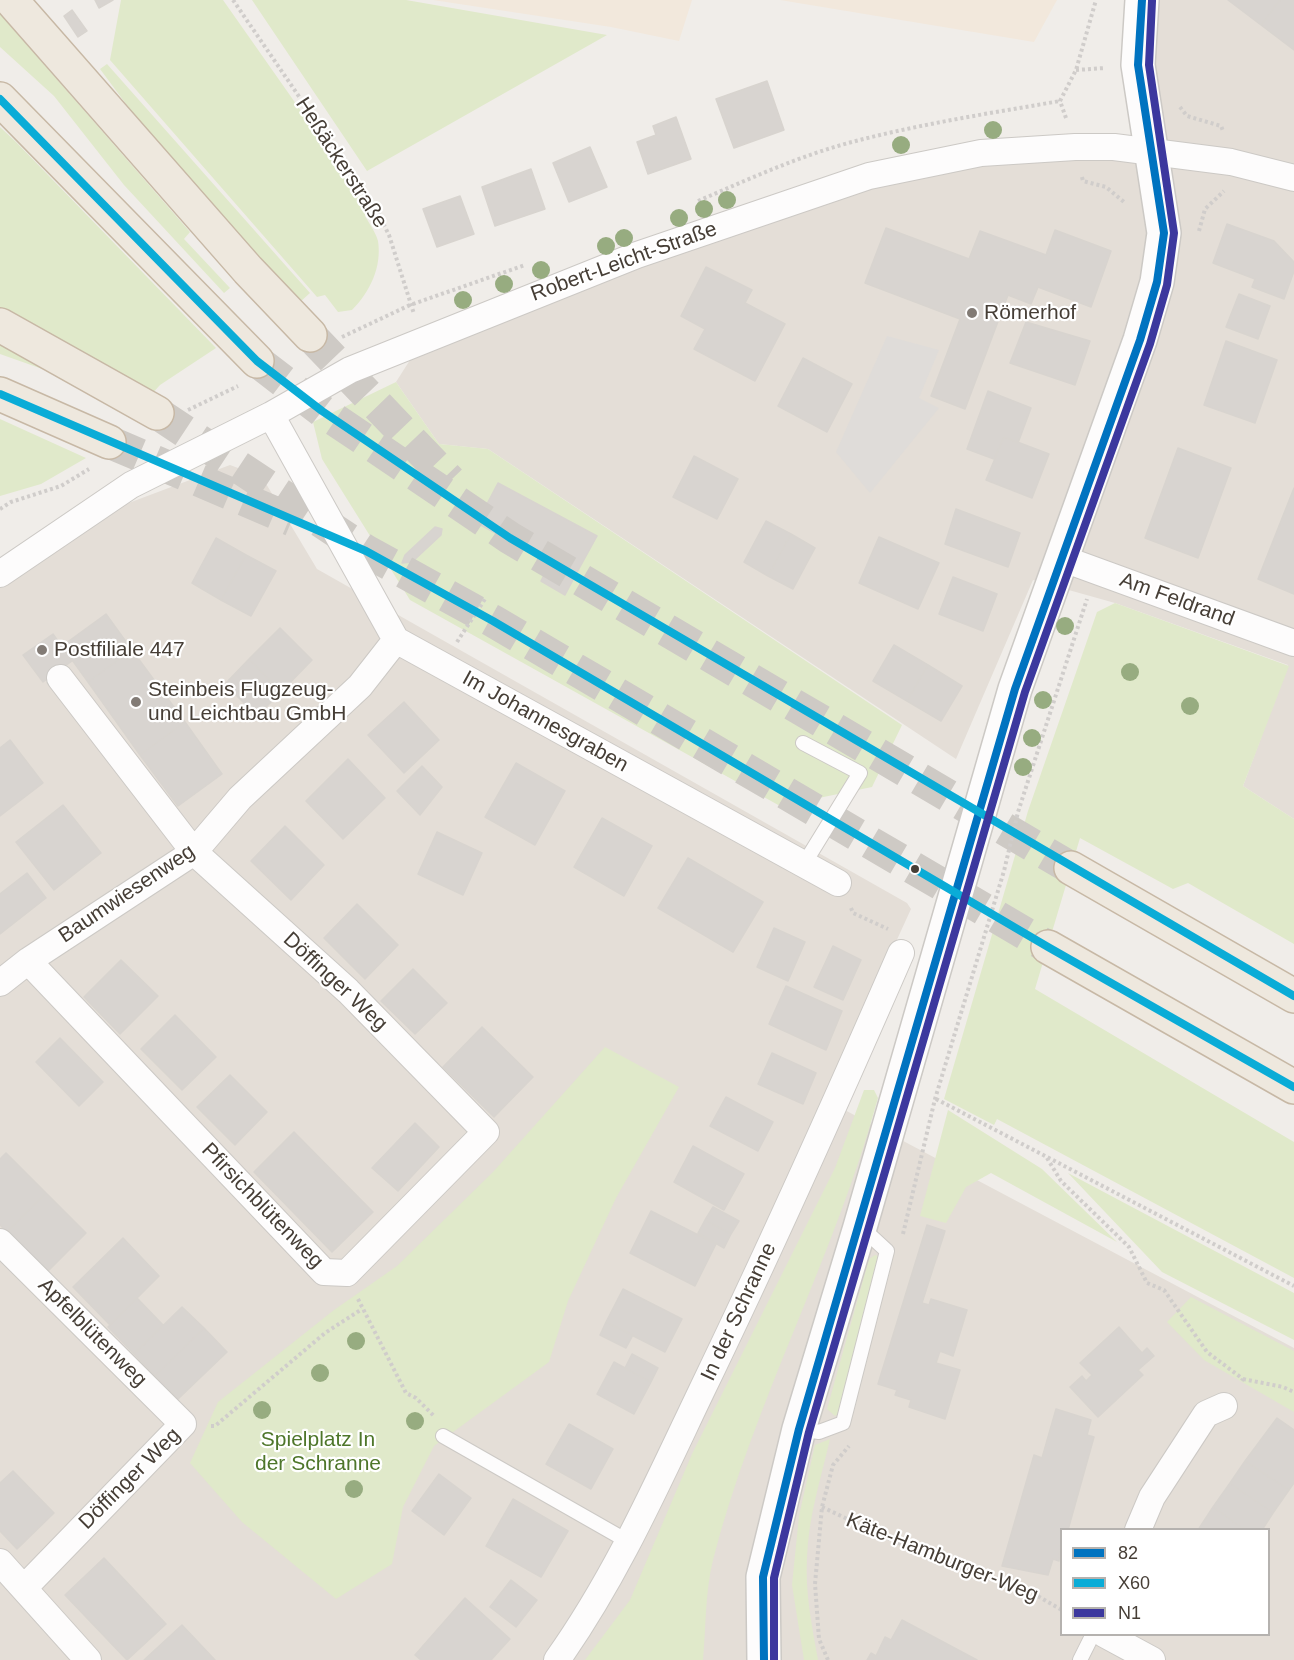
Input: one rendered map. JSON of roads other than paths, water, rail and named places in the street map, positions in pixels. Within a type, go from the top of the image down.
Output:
[{"type":"highway","points":[[11,0],[248,270],[323,338]]},
{"type":"highway","points":[[0,99],[249,372]]},
{"type":"highway","points":[[0,325],[136,399],[168,413]]},
{"type":"highway","points":[[0,394],[100,455]]},
{"type":"highway","points":[[1071,868],[1294,996]]},
{"type":"highway","points":[[1048,947],[1294,1088]]},
{"type":"street","points":[[764,1660],[763,1576],[784,1481],[1016,689],[1140,340],[1157,282],[1164,232],[1138,65],[1142,0]]},
{"type":"street","name":"Robert-Leicht-Straße","points":[[0,574],[131,485],[271,415],[350,370],[424,338],[637,255],[869,176],[981,153],[1114,147],[1231,162],[1294,178]]},
{"type":"street","points":[[271,415],[396,640]]},
{"type":"street","name":"Am Feldrand","points":[[1061,558],[1294,643]]},
{"type":"street","name":"Im Johannesgraben","points":[[396,640],[838,883]]},
{"type":"street","name":"Baumwiesenweg","points":[[0,983],[28,961],[194,852],[240,798],[360,686],[396,640]]},
{"type":"street","name":"Döffinger Weg","points":[[60,678],[194,852],[348,991],[486,1132],[347,1274]]},
{"type":"street","name":"In der Schranne","points":[[557,1660],[588,1617],[629,1542],[765,1259],[901,953]]},
{"type":"street","name":"Pfirsichblütenweg","points":[[28,961],[324,1272],[347,1274]]},
{"type":"street","name":"Apfelblütenweg","points":[[0,1242],[183,1424]]},
{"type":"street","points":[[1139,1528],[1152,1497],[1206,1414],[1224,1406]]},
{"type":"street","name":"Döffinger Weg","points":[[24,1588],[183,1424]]},
{"type":"street","points":[[0,1562],[88,1660]]},
{"type":"street","points":[[1106,1636],[1152,1660]]},
{"type":"lane","points":[[803,743],[860,774],[804,864]]},
{"type":"lane","points":[[443,1436],[629,1542]]},
{"type":"lane","points":[[1080,1660],[1092,1636]]},
{"type":"tunnel","points":[[310,335],[450,481]]},
{"type":"tunnel","points":[[257,361],[322,411],[510,538],[1071,868]]},
{"type":"tunnel","points":[[157,413],[366,551],[493,621],[1048,947]]},
{"type":"tunnel","points":[[109,442],[292,520]]},
{"type":"place","name":"Römerhof","points":[[972,313]]},
{"type":"place","name":"Postfiliale 447","points":[[42,650]]},
{"type":"place","name":"Steinbeis Flugzeug- und Leichtbau GmbH","points":[[136,702]]},
{"type":"park label","name":"Spielplatz In der Schranne","points":[[318,1452]]}]
